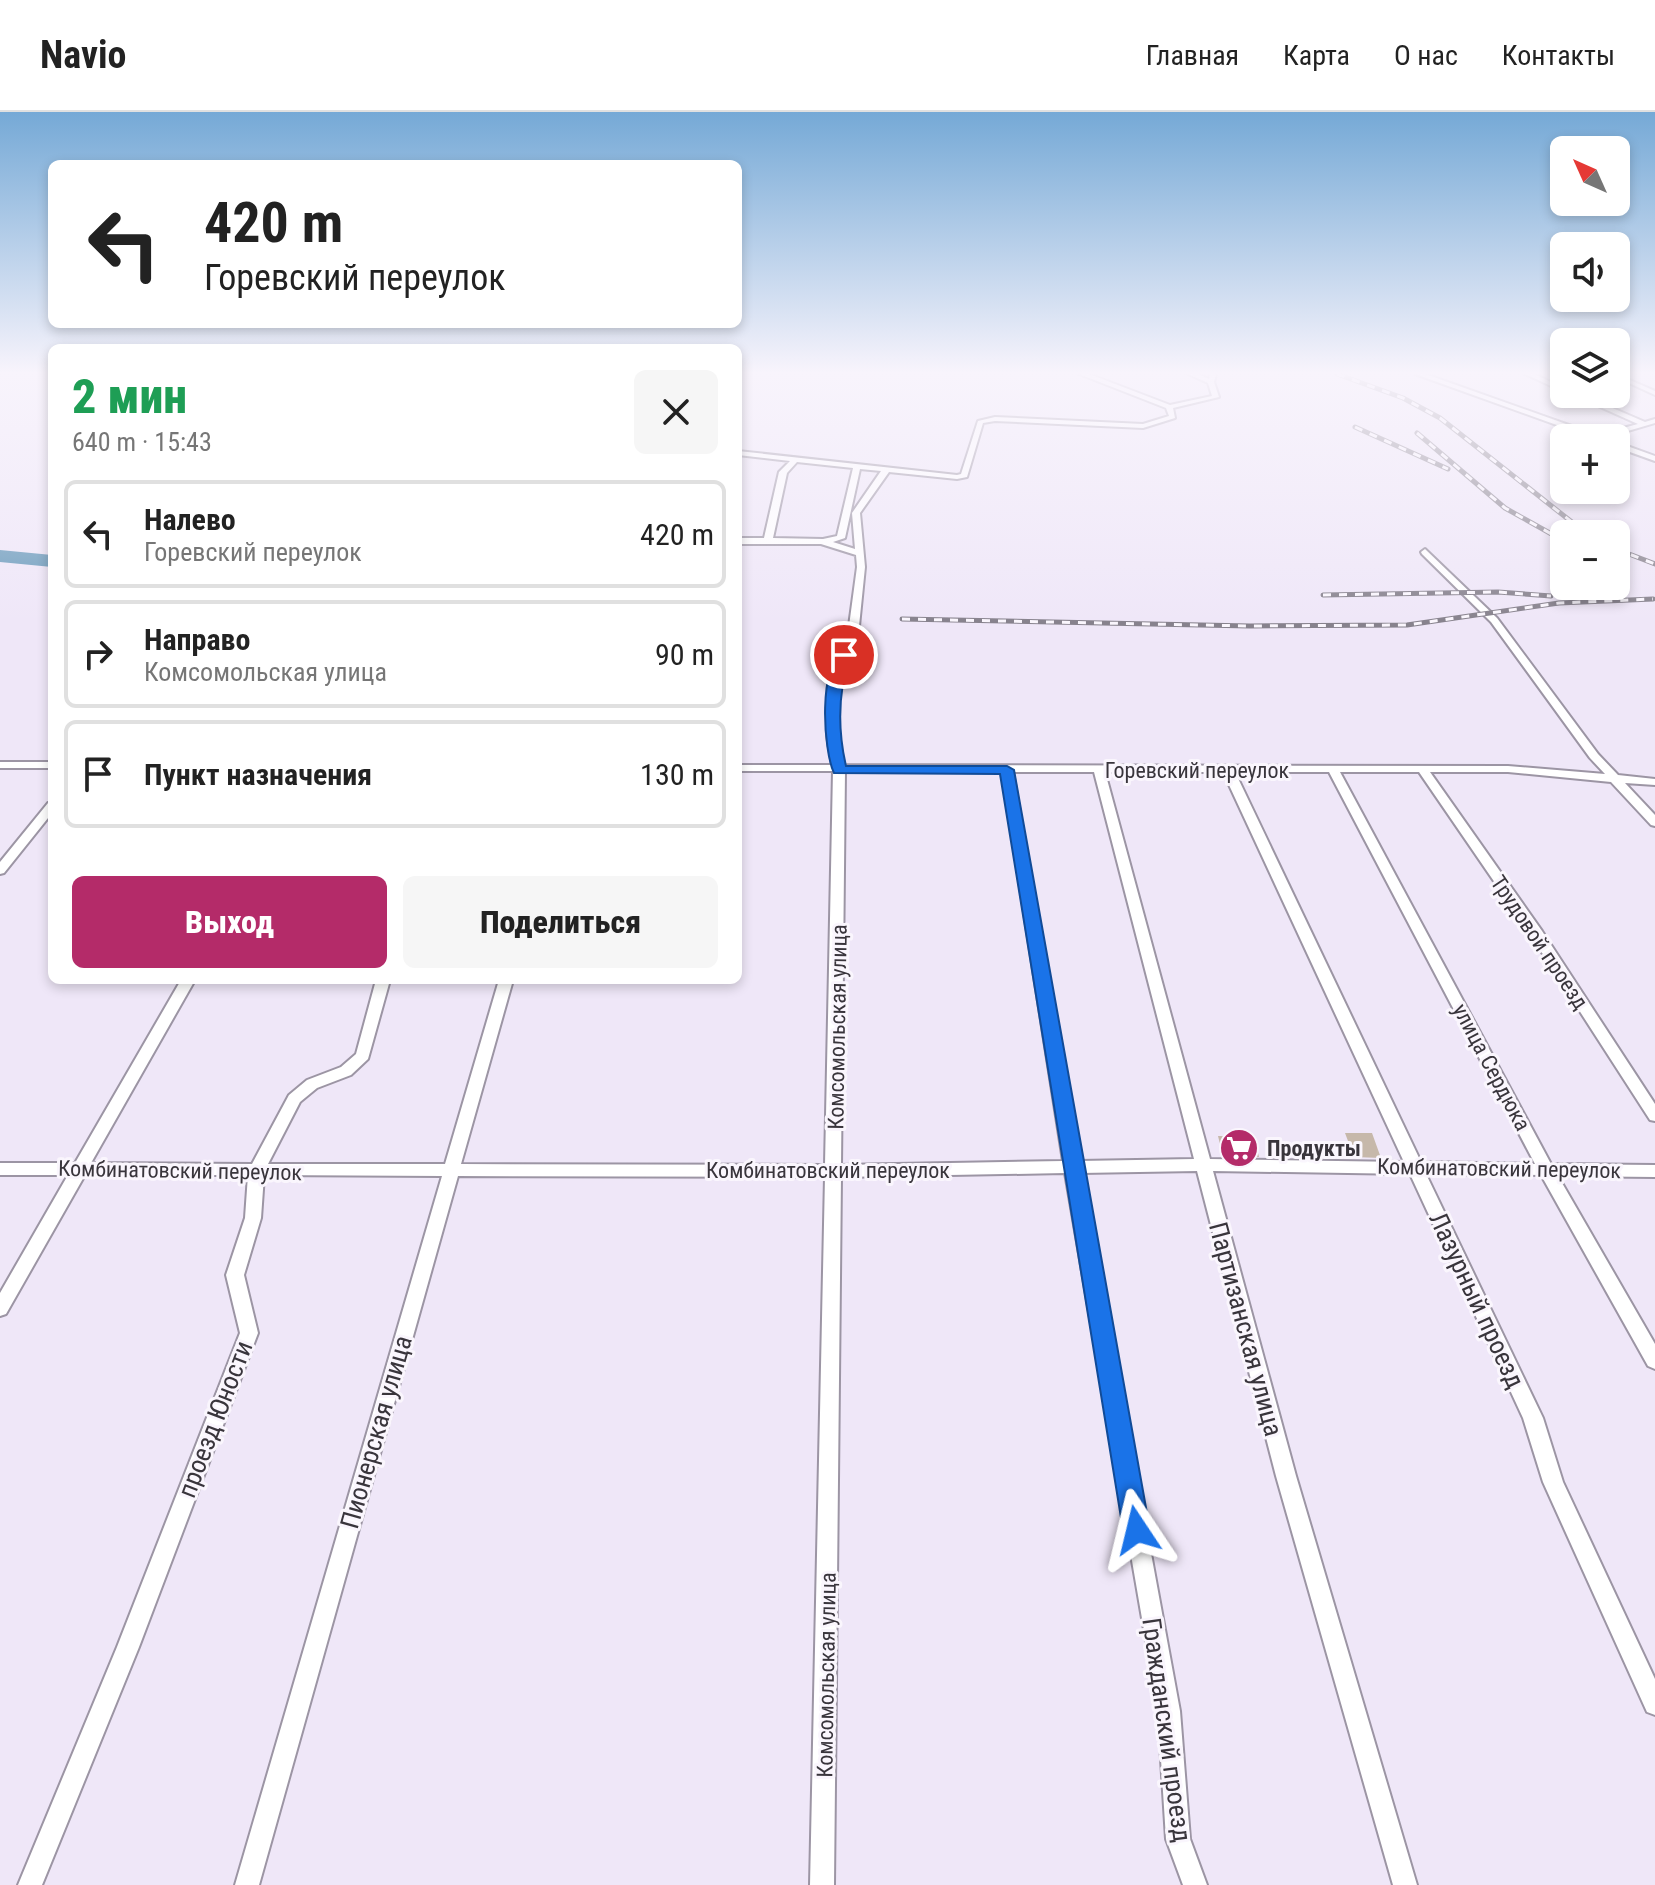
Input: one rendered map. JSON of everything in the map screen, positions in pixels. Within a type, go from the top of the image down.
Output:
[{"type":"street","points":[[774,457],[944,478],[964,475],[970,457]]},
{"type":"street","points":[[768,541],[783,472],[796,459]]},
{"type":"street","points":[[742,541],[822,541],[841,538],[857,467]]},
{"type":"street","name":"Комсомольская улица","points":[[822,1885],[835,1171],[839,770],[832,736],[834,684],[854,626],[861,567],[856,513],[886,470]]},
{"type":"street","points":[[822,541],[859,553]]},
{"type":"street","points":[[1425,552],[1494,620],[1594,756],[1655,822]]},
{"type":"street","points":[[0,765],[48,765]]},
{"type":"street","name":"Горевский переулок","points":[[742,768],[1560,771],[1655,782]]},
{"type":"street","name":"Трудовой проезд","points":[[1422,769],[1535,931],[1655,1116]]},
{"type":"street","name":"Гражданский проезд","points":[[1007,770],[1072,1167],[1169,1711],[1178,1839],[1195,1885]]},
{"type":"street","name":"Партизанская улица","points":[[1099,770],[1286,1476],[1405,1885]]},
{"type":"street","name":"Лазурный проезд","points":[[1228,770],[1533,1418],[1553,1482],[1655,1704]]},
{"type":"street","name":"улица Сердюка","points":[[1333,770],[1546,1169],[1655,1361]]},
{"type":"street","points":[[0,870],[48,810]]},
{"type":"street","points":[[0,1309],[186,984]]},
{"type":"street","name":"проезд Юности","points":[[30,1885],[128,1647],[249,1333],[235,1275],[253,1218],[256,1171],[294,1099],[312,1084],[346,1071],[363,1056],[382,984]]},
{"type":"street","name":"Пионерская улица","points":[[247,1885],[505,984]]},
{"type":"street","name":"Комбинатовский переулок","points":[[0,1169],[835,1171],[1202,1165],[1655,1171]]},
{"type":"building","points":[[1345,1133],[1372,1133],[1381,1158],[1354,1157]]},
{"type":"building","name":"Продукты","points":[[1218,1136],[1254,1137],[1259,1157],[1223,1156]]},
{"type":"waterway","points":[[0,556],[48,561]]},
{"type":"railway","points":[[1421,457],[1448,469]]},
{"type":"railway","points":[[1445,457],[1505,508],[1550,533]]},
{"type":"railway","points":[[1489,457],[1569,520]]},
{"type":"railway","points":[[1630,554],[1655,564]]},
{"type":"railway","points":[[1323,595],[1498,592],[1550,596]]},
{"type":"railway","points":[[902,619],[1250,626],[1407,625],[1559,603],[1653,599]]},
{"type":"place","name":"Продукты","points":[[1239,1148]]},
{"type":"route","points":[[844,655],[834,684],[832,736],[839,770],[1007,770],[1067,1137],[1137,1530]]}]
